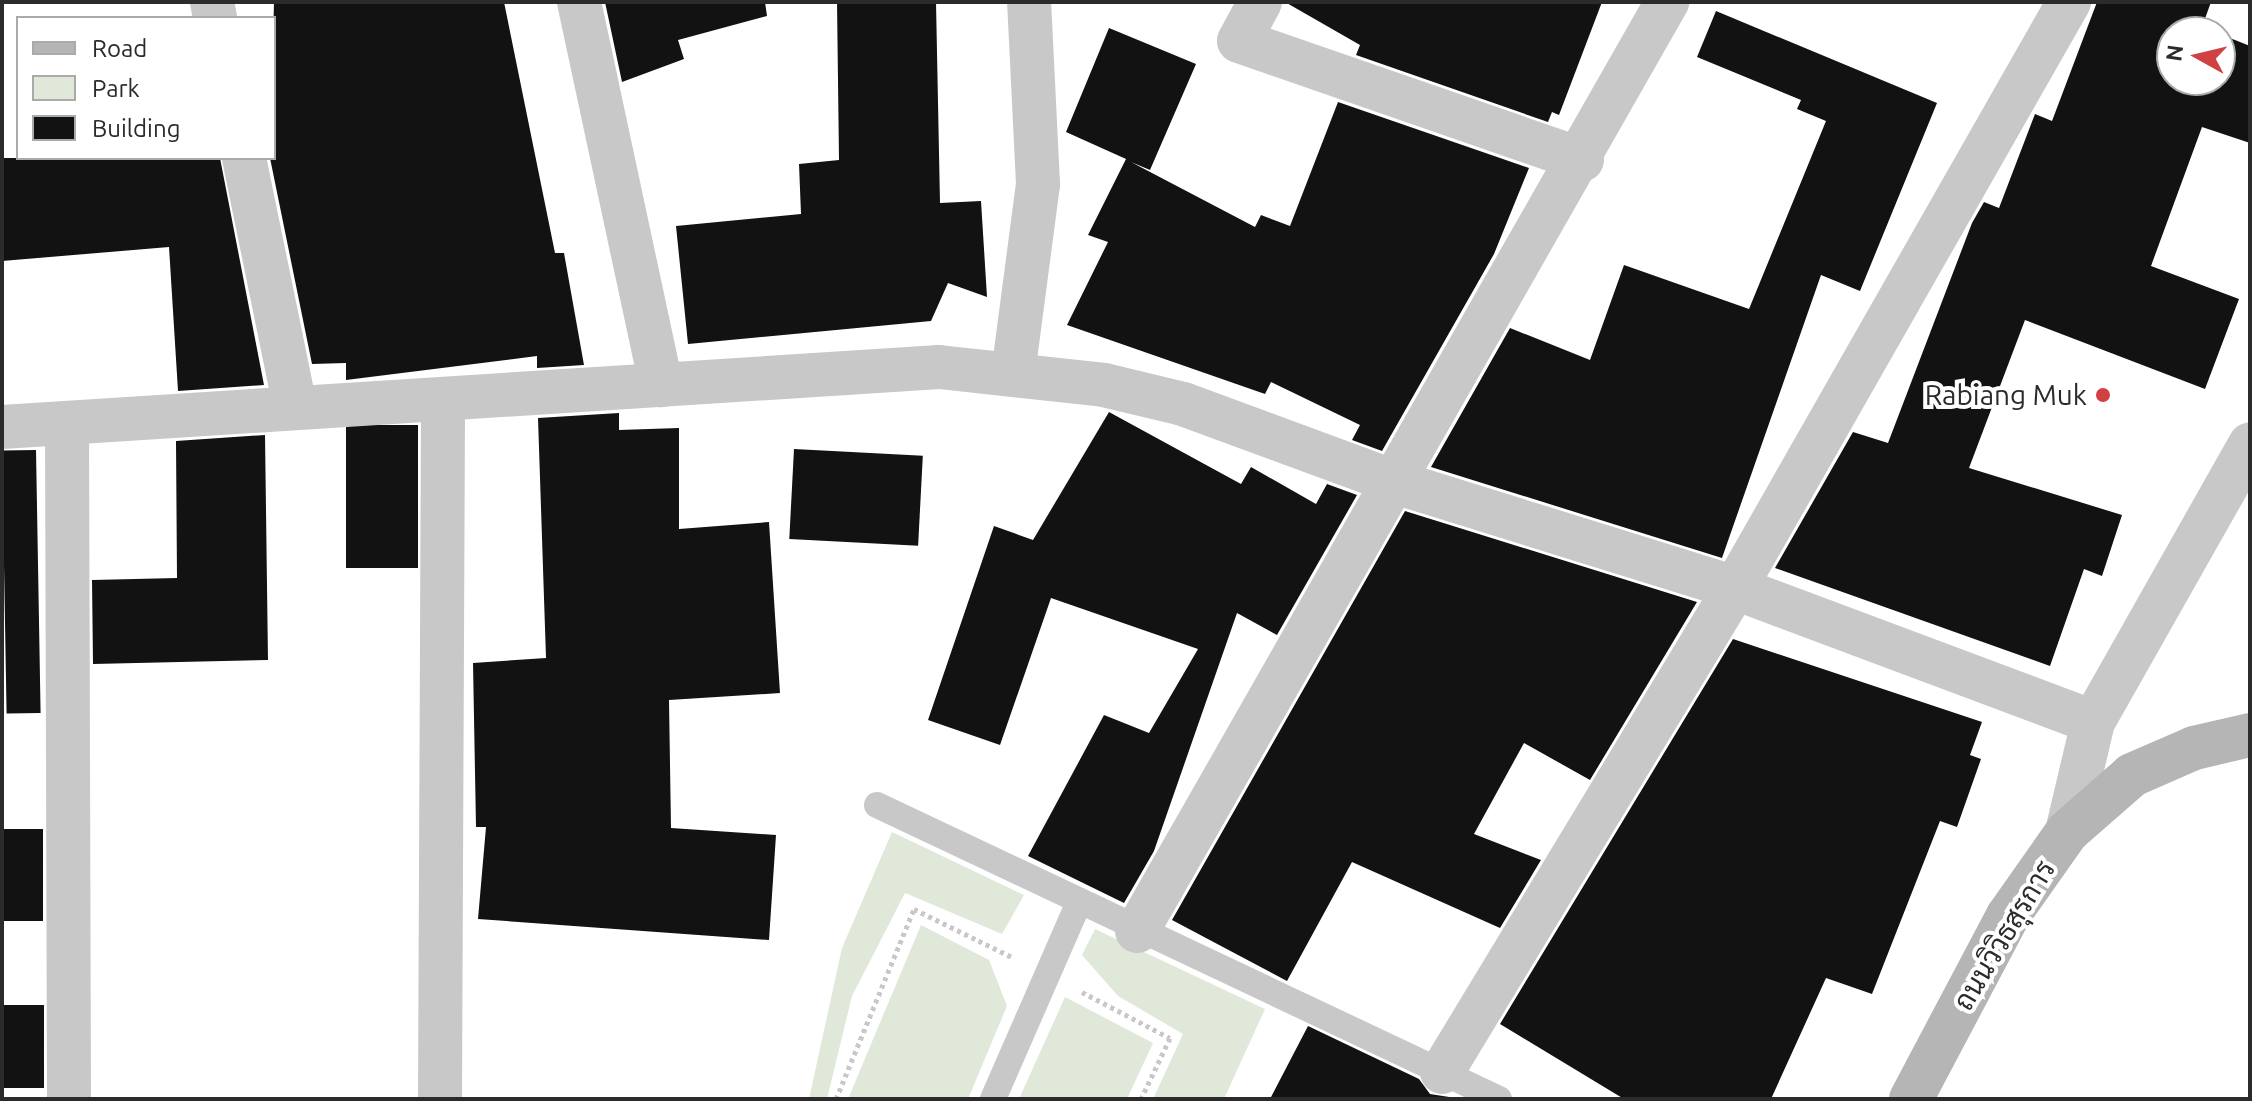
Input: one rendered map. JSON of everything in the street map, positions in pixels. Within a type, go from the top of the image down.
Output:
[{"type":"main road","name":"ถนนวิวิธสุรการ","points":[[1911,1099],[2008,916],[2067,832],[2132,775],[2194,748],[2250,735]]},
{"type":"street","points":[[579,2],[661,385]]},
{"type":"street","points":[[1013,374],[1038,184],[1029,2]]},
{"type":"street","points":[[1260,2],[1239,41],[1582,160]]},
{"type":"street","points":[[1137,931],[1582,160],[1667,2]]},
{"type":"street","points":[[1442,1072],[1735,588],[2069,2]]},
{"type":"street","points":[[244,160],[295,407]]},
{"type":"street","points":[[2,427],[939,367],[1104,385],[1183,404],[1395,482],[1735,588],[2093,722]]},
{"type":"street","points":[[440,1099],[443,399]]},
{"type":"street","points":[[67,423],[69,1099]]},
{"type":"street","points":[[2067,832],[2093,722],[2250,444]]},
{"type":"lane","points":[[877,805],[1078,904],[1499,1099]]},
{"type":"lane","points":[[993,1099],[1078,904]]},
{"type":"green space","points":[[892,832],[1024,895],[1002,934],[905,893],[852,996],[827,1099],[809,1099],[842,948]]},
{"type":"green space","points":[[921,925],[989,960],[1007,1006],[968,1099],[848,1099]]},
{"type":"green space","points":[[1095,929],[1265,1009],[1224,1099],[1153,1099],[1183,1034],[1118,996],[1082,955]]},
{"type":"green space","points":[[1065,997],[1153,1043],[1127,1099],[1019,1099]]},
{"type":"building","points":[[274,2],[504,2],[555,253],[564,253],[584,365],[537,368],[537,356],[346,380],[346,363],[312,364],[270,160],[276,160]]},
{"type":"building","points":[[605,2],[765,2],[767,16],[678,40],[684,59],[622,82]]},
{"type":"building","points":[[837,2],[936,2],[940,203],[981,201],[987,297],[948,283],[931,321],[688,344],[676,226],[801,214],[799,164],[839,160]]},
{"type":"building","points":[[1285,2],[1602,2],[1559,115],[1552,112],[1548,122],[1356,55],[1360,45]]},
{"type":"building","points":[[2097,2],[2211,2],[2206,16],[2156,16],[2156,96],[2236,96],[2236,40],[2250,46],[2250,143],[2202,127],[2151,266],[2239,299],[2205,389],[2025,320],[1969,468],[2122,515],[2102,576],[2084,569],[2050,666],[1775,568],[1853,432],[1888,443],[1972,223],[1984,202],[1999,208],[2035,114],[2052,121]]},
{"type":"building","points":[[1716,11],[1937,103],[1860,291],[1821,275],[1722,558],[1431,467],[1510,328],[1590,360],[1624,265],[1749,309],[1826,121],[1797,109],[1801,100],[1697,57]]},
{"type":"building","points":[[1109,28],[1196,64],[1150,170],[1131,162],[1255,227],[1261,215],[1290,226],[1338,102],[1529,168],[1494,254],[1382,451],[1352,440],[1360,425],[1271,382],[1265,394],[1067,325],[1108,242],[1088,235],[1126,159],[1066,132]]},
{"type":"building","points":[[2,158],[220,160],[264,385],[178,391],[169,247],[2,261]]},
{"type":"building","points":[[1109,412],[1241,484],[1251,467],[1316,504],[1327,484],[1357,495],[1277,635],[1237,613],[1154,851],[1124,903],[1028,856],[1104,715],[1149,733],[1198,649],[1051,598],[1000,745],[928,720],[994,526],[1033,540]]},
{"type":"building","points":[[619,413],[619,430],[679,428],[679,529],[769,522],[780,693],[669,700],[671,828],[776,835],[769,940],[478,919],[486,827],[476,827],[473,663],[546,658],[538,418]]},
{"type":"building","points":[[346,425],[418,425],[418,568],[346,568]]},
{"type":"building","points":[[265,435],[268,660],[93,664],[92,580],[177,578],[176,441]]},
{"type":"building","points":[[794,449],[923,456],[918,546],[789,539]]},
{"type":"building","points":[[36,450],[41,713],[7,714],[2,451]]},
{"type":"building","points":[[1405,511],[1697,602],[1590,780],[1524,743],[1474,834],[1541,860],[1500,928],[1352,862],[1287,981],[1172,920]]},
{"type":"building","points":[[1733,639],[1982,722],[1970,755],[1981,759],[1957,827],[1940,821],[1872,994],[1826,978],[1771,1099],[1624,1099],[1500,1024]]},
{"type":"building","points":[[2,829],[43,829],[43,921],[2,921]]},
{"type":"building","points":[[2,1005],[44,1005],[44,1088],[2,1088]]},
{"type":"building","points":[[1308,1026],[1419,1079],[1430,1094],[1462,1099],[1270,1099]]},
{"type":"place","name":"Rabiang Muk","points":[[2103,395]]}]
